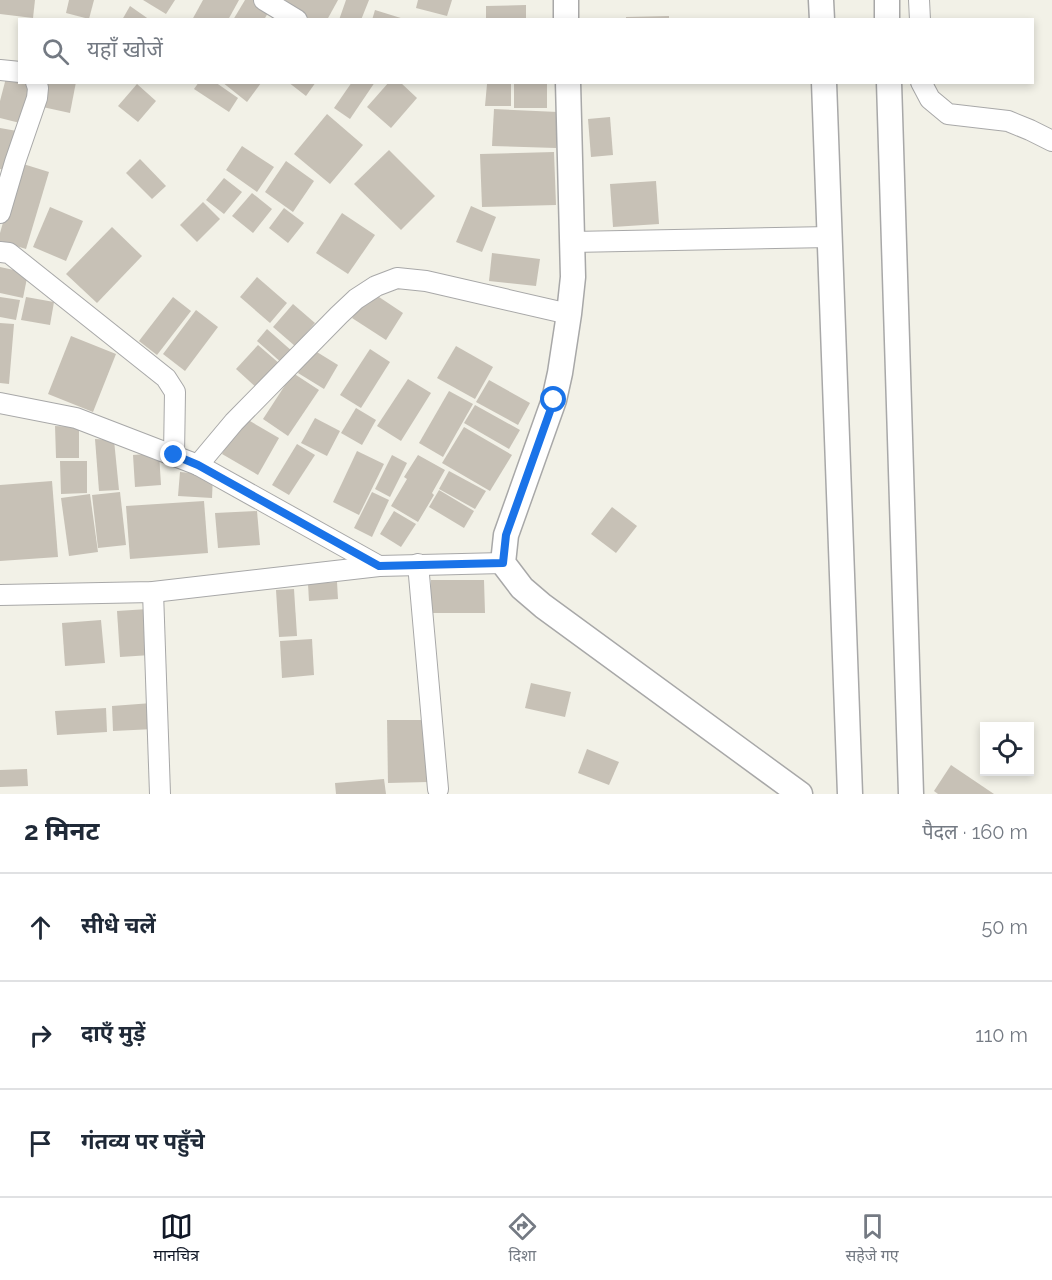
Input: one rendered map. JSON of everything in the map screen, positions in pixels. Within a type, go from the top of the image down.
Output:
[{"type":"street","points":[[264,0],[294,18]]},
{"type":"street","points":[[566,0],[566,18]]},
{"type":"street","points":[[822,0],[822,18]]},
{"type":"street","points":[[887,0],[887,18]]},
{"type":"street","points":[[919,0],[920,18]]},
{"type":"street","points":[[0,70],[18,72]]},
{"type":"street","points":[[0,213],[37,98],[37,84]]},
{"type":"street","points":[[568,84],[573,277],[570,314],[554,400],[506,535],[503,563],[522,588],[543,606],[796,793]]},
{"type":"street","points":[[824,84],[850,794]]},
{"type":"street","points":[[889,84],[911,794]]},
{"type":"street","points":[[922,84],[930,99],[948,114],[1008,121],[1030,129],[1052,141]]},
{"type":"street","points":[[572,242],[830,237]]},
{"type":"street","points":[[0,252],[9,254],[166,378],[175,392],[174,455]]},
{"type":"street","points":[[198,465],[234,422],[339,315],[356,299],[376,286],[397,278],[426,281],[570,314]]},
{"type":"street","points":[[0,403],[76,418],[198,465],[379,566]]},
{"type":"street","points":[[0,595],[153,592],[379,566],[503,563]]},
{"type":"street","points":[[418,564],[438,789]]},
{"type":"street","points":[[153,592],[160,794]]},
{"type":"building","points":[[0,0],[35,0],[33,18],[0,14]]},
{"type":"building","points":[[69,0],[94,0],[89,18],[66,13]]},
{"type":"building","points":[[143,0],[175,0],[166,14]]},
{"type":"building","points":[[203,0],[239,0],[229,18],[193,18]]},
{"type":"building","points":[[245,0],[254,0],[270,9],[265,18],[234,18]]},
{"type":"building","points":[[286,0],[338,0],[328,18],[308,18],[283,5]]},
{"type":"building","points":[[346,0],[369,0],[362,18],[340,18]]},
{"type":"building","points":[[418,0],[452,0],[447,16],[416,8]]},
{"type":"building","points":[[526,5],[526,18],[486,18],[486,6]]},
{"type":"building","points":[[130,6],[147,18],[123,18]]},
{"type":"building","points":[[375,10],[401,18],[373,18]]},
{"type":"building","points":[[669,16],[669,18],[626,18]]},
{"type":"building","points":[[6,78],[18,81],[18,84],[34,84],[24,124],[0,118],[0,101]]},
{"type":"building","points":[[43,84],[76,84],[70,113],[38,106]]},
{"type":"building","points":[[137,84],[156,101],[138,122],[118,106]]},
{"type":"building","points":[[198,84],[218,84],[238,98],[229,112],[194,89]]},
{"type":"building","points":[[224,84],[260,84],[247,102]]},
{"type":"building","points":[[291,84],[315,84],[306,96]]},
{"type":"building","points":[[351,84],[374,84],[350,119],[334,108]]},
{"type":"building","points":[[387,84],[402,84],[417,98],[391,128],[367,107]]},
{"type":"building","points":[[487,84],[511,84],[511,106],[485,106]]},
{"type":"building","points":[[514,84],[547,84],[547,108],[514,108]]},
{"type":"building","points":[[494,109],[558,112],[556,148],[492,146]]},
{"type":"building","points":[[327,114],[363,145],[330,184],[294,154]]},
{"type":"building","points":[[610,117],[613,155],[591,157],[588,119]]},
{"type":"building","points":[[0,128],[17,131],[10,171],[0,169]]},
{"type":"building","points":[[242,146],[274,167],[257,192],[226,170]]},
{"type":"building","points":[[389,150],[435,196],[401,230],[354,184]]},
{"type":"building","points":[[554,152],[556,205],[482,207],[480,154]]},
{"type":"building","points":[[140,159],[166,186],[152,199],[126,173]]},
{"type":"building","points":[[286,161],[314,181],[293,212],[265,192]]},
{"type":"building","points":[[20,163],[49,172],[26,249],[0,241],[0,233]]},
{"type":"building","points":[[224,178],[242,192],[224,214],[206,200]]},
{"type":"building","points":[[656,181],[659,224],[613,227],[610,184]]},
{"type":"building","points":[[252,193],[272,209],[253,233],[232,216]]},
{"type":"building","points":[[203,202],[220,219],[197,242],[180,225]]},
{"type":"building","points":[[471,206],[496,217],[482,252],[456,242]]},
{"type":"building","points":[[50,207],[83,221],[66,261],[33,247]]},
{"type":"building","points":[[284,208],[304,223],[288,243],[269,228]]},
{"type":"building","points":[[342,213],[375,235],[348,274],[316,253]]},
{"type":"building","points":[[112,227],[142,256],[97,303],[66,274]]},
{"type":"building","points":[[492,253],[540,259],[536,286],[489,281]]},
{"type":"building","points":[[0,267],[28,273],[23,298],[0,293]]},
{"type":"building","points":[[257,277],[287,303],[270,323],[240,297]]},
{"type":"building","points":[[370,291],[403,313],[386,340],[352,318]]},
{"type":"building","points":[[0,297],[20,300],[16,320],[0,317]]},
{"type":"building","points":[[26,297],[54,302],[50,325],[21,320]]},
{"type":"building","points":[[173,297],[191,311],[157,355],[139,341]]},
{"type":"building","points":[[293,304],[315,323],[295,346],[273,327]]},
{"type":"building","points":[[196,310],[218,327],[185,371],[163,354]]},
{"type":"building","points":[[0,323],[14,324],[9,384],[0,383]]},
{"type":"building","points":[[267,329],[293,352],[283,364],[257,341]]},
{"type":"building","points":[[71,336],[116,354],[93,412],[48,394]]},
{"type":"building","points":[[258,345],[280,364],[258,389],[236,369]]},
{"type":"building","points":[[456,346],[493,367],[475,399],[437,378]]},
{"type":"building","points":[[312,349],[338,365],[324,389],[298,373]]},
{"type":"building","points":[[370,349],[390,362],[361,408],[340,395]]},
{"type":"building","points":[[293,373],[319,390],[288,436],[263,419]]},
{"type":"building","points":[[408,379],[431,393],[401,441],[377,426]]},
{"type":"building","points":[[489,380],[530,403],[518,425],[476,402]]},
{"type":"building","points":[[449,391],[473,404],[443,457],[419,443]]},
{"type":"building","points":[[475,405],[520,430],[509,449],[464,423]]},
{"type":"building","points":[[356,408],[376,420],[362,445],[341,433]]},
{"type":"building","points":[[243,417],[279,438],[258,475],[222,454]]},
{"type":"building","points":[[315,418],[340,431],[327,456],[301,443]]},
{"type":"building","points":[[55,426],[79,427],[79,458],[56,458]]},
{"type":"building","points":[[464,427],[512,455],[490,491],[442,463]]},
{"type":"building","points":[[95,439],[114,440],[119,490],[99,491]]},
{"type":"building","points":[[297,444],[315,455],[289,495],[272,485]]},
{"type":"building","points":[[357,451],[384,464],[359,515],[333,502]]},
{"type":"building","points":[[159,453],[161,485],[135,487],[133,455]]},
{"type":"building","points":[[392,455],[407,463],[390,497],[375,489]]},
{"type":"building","points":[[418,455],[445,470],[418,522],[391,506],[407,479],[404,477]]},
{"type":"building","points":[[60,461],[87,461],[87,493],[61,494]]},
{"type":"building","points":[[449,471],[486,491],[475,509],[439,489]]},
{"type":"building","points":[[180,472],[213,475],[212,498],[178,496]]},
{"type":"building","points":[[52,481],[58,557],[0,561],[0,485]]},
{"type":"building","points":[[439,490],[474,511],[464,528],[429,507]]},
{"type":"building","points":[[120,492],[126,545],[98,548],[92,495]]},
{"type":"building","points":[[372,492],[389,500],[372,537],[354,528]]},
{"type":"building","points":[[90,494],[98,552],[69,556],[61,498]]},
{"type":"building","points":[[204,501],[208,553],[130,559],[126,506]]},
{"type":"building","points":[[612,507],[637,526],[616,553],[591,534]]},
{"type":"building","points":[[257,511],[260,545],[218,548],[215,513]]},
{"type":"building","points":[[394,511],[416,524],[401,547],[380,534]]},
{"type":"building","points":[[431,580],[484,580],[485,613],[431,613]]},
{"type":"building","points":[[337,582],[338,599],[309,601],[308,584]]},
{"type":"building","points":[[294,589],[297,636],[279,637],[276,590]]},
{"type":"building","points":[[148,609],[151,655],[120,657],[117,611]]},
{"type":"building","points":[[101,620],[105,663],[65,666],[62,623]]},
{"type":"building","points":[[312,639],[314,675],[282,678],[280,641]]},
{"type":"building","points":[[531,683],[571,692],[565,717],[525,708]]},
{"type":"building","points":[[152,703],[154,729],[113,731],[112,706]]},
{"type":"building","points":[[106,708],[107,732],[57,735],[55,711]]},
{"type":"building","points":[[387,720],[427,720],[428,782],[388,783]]},
{"type":"building","points":[[587,749],[619,762],[609,785],[578,773]]},
{"type":"building","points":[[951,765],[994,794],[938,794],[934,791]]},
{"type":"building","points":[[27,769],[28,786],[0,787],[0,770]]},
{"type":"building","points":[[384,779],[386,794],[336,794],[335,783]]},
{"type":"route","points":[[174,455],[198,465],[379,566],[503,563],[506,535],[554,400]]}]
